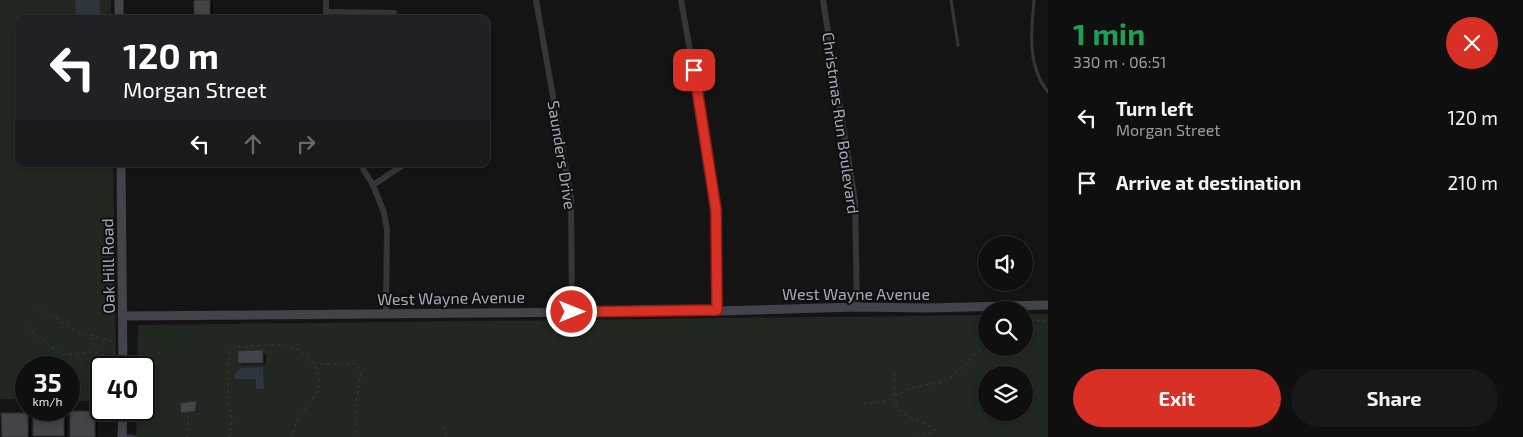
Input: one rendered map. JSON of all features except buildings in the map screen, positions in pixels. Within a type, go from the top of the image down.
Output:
[{"type":"street","points":[[119,0],[119,15]]},
{"type":"street","points":[[326,0],[326,15],[394,13]]},
{"type":"street","name":"Saunders Drive","points":[[536,0],[570,199],[572,312]]},
{"type":"street","points":[[681,0],[716,210],[717,310]]},
{"type":"street","name":"Christmas Run Boulevard","points":[[822,0],[855,201],[857,307]]},
{"type":"street","name":"Oak Hill Road","points":[[121,167],[123,356]]},
{"type":"street","points":[[362,167],[373,185],[384,213],[386,229],[386,314]]},
{"type":"street","points":[[373,185],[400,167]]},
{"type":"street","name":"West Wayne Avenue","points":[[124,316],[572,312],[857,307],[928,308],[1048,305]]},
{"type":"street","points":[[122,421],[122,436]]},
{"type":"lane","points":[[951,0],[958,45]]},
{"type":"lane","points":[[1034,0],[1032,19],[1034,60],[1038,75],[1048,92]]},
{"type":"lane","points":[[122,436],[136,437]]},
{"type":"path","points":[[39,308],[66,326],[90,336],[108,339],[116,343],[124,343]]},
{"type":"path","points":[[1033,320],[1048,321]]},
{"type":"path","points":[[27,326],[51,347],[64,355],[83,352],[99,353],[107,356]]},
{"type":"path","points":[[90,336],[92,343],[99,353]]},
{"type":"path","points":[[229,437],[232,422],[228,399],[228,355],[230,349],[235,347],[288,346],[305,353],[314,364],[319,378],[318,386],[296,422],[292,437]]},
{"type":"path","points":[[864,404],[886,401],[910,388],[937,383],[950,378],[978,352]]},
{"type":"path","points":[[314,364],[354,364],[359,367],[361,374],[356,402],[356,437]]},
{"type":"path","points":[[894,373],[894,402],[898,410],[935,431],[927,434],[912,433]]},
{"type":"path","points":[[188,413],[188,437]]},
{"type":"path","points":[[444,426],[446,437]]},
{"type":"shaded area","points":[[0,0],[111,0],[111,15],[15,15],[15,167],[113,167],[116,356],[90,356],[90,401],[80,401],[80,356],[15,356],[15,400],[0,399]]},
{"type":"shaded area","points":[[75,0],[99,0],[101,15],[76,15]]},
{"type":"shaded area","points":[[1033,314],[1048,314],[1048,437],[136,437],[137,421],[155,421],[155,356],[137,356],[138,325],[978,315],[978,356],[1033,356]]},
{"type":"shaded area","points":[[263,367],[264,389],[256,389],[256,379],[235,379],[235,374],[241,368]]},
{"type":"route","points":[[572,312],[717,310],[716,210],[694,70]]}]
